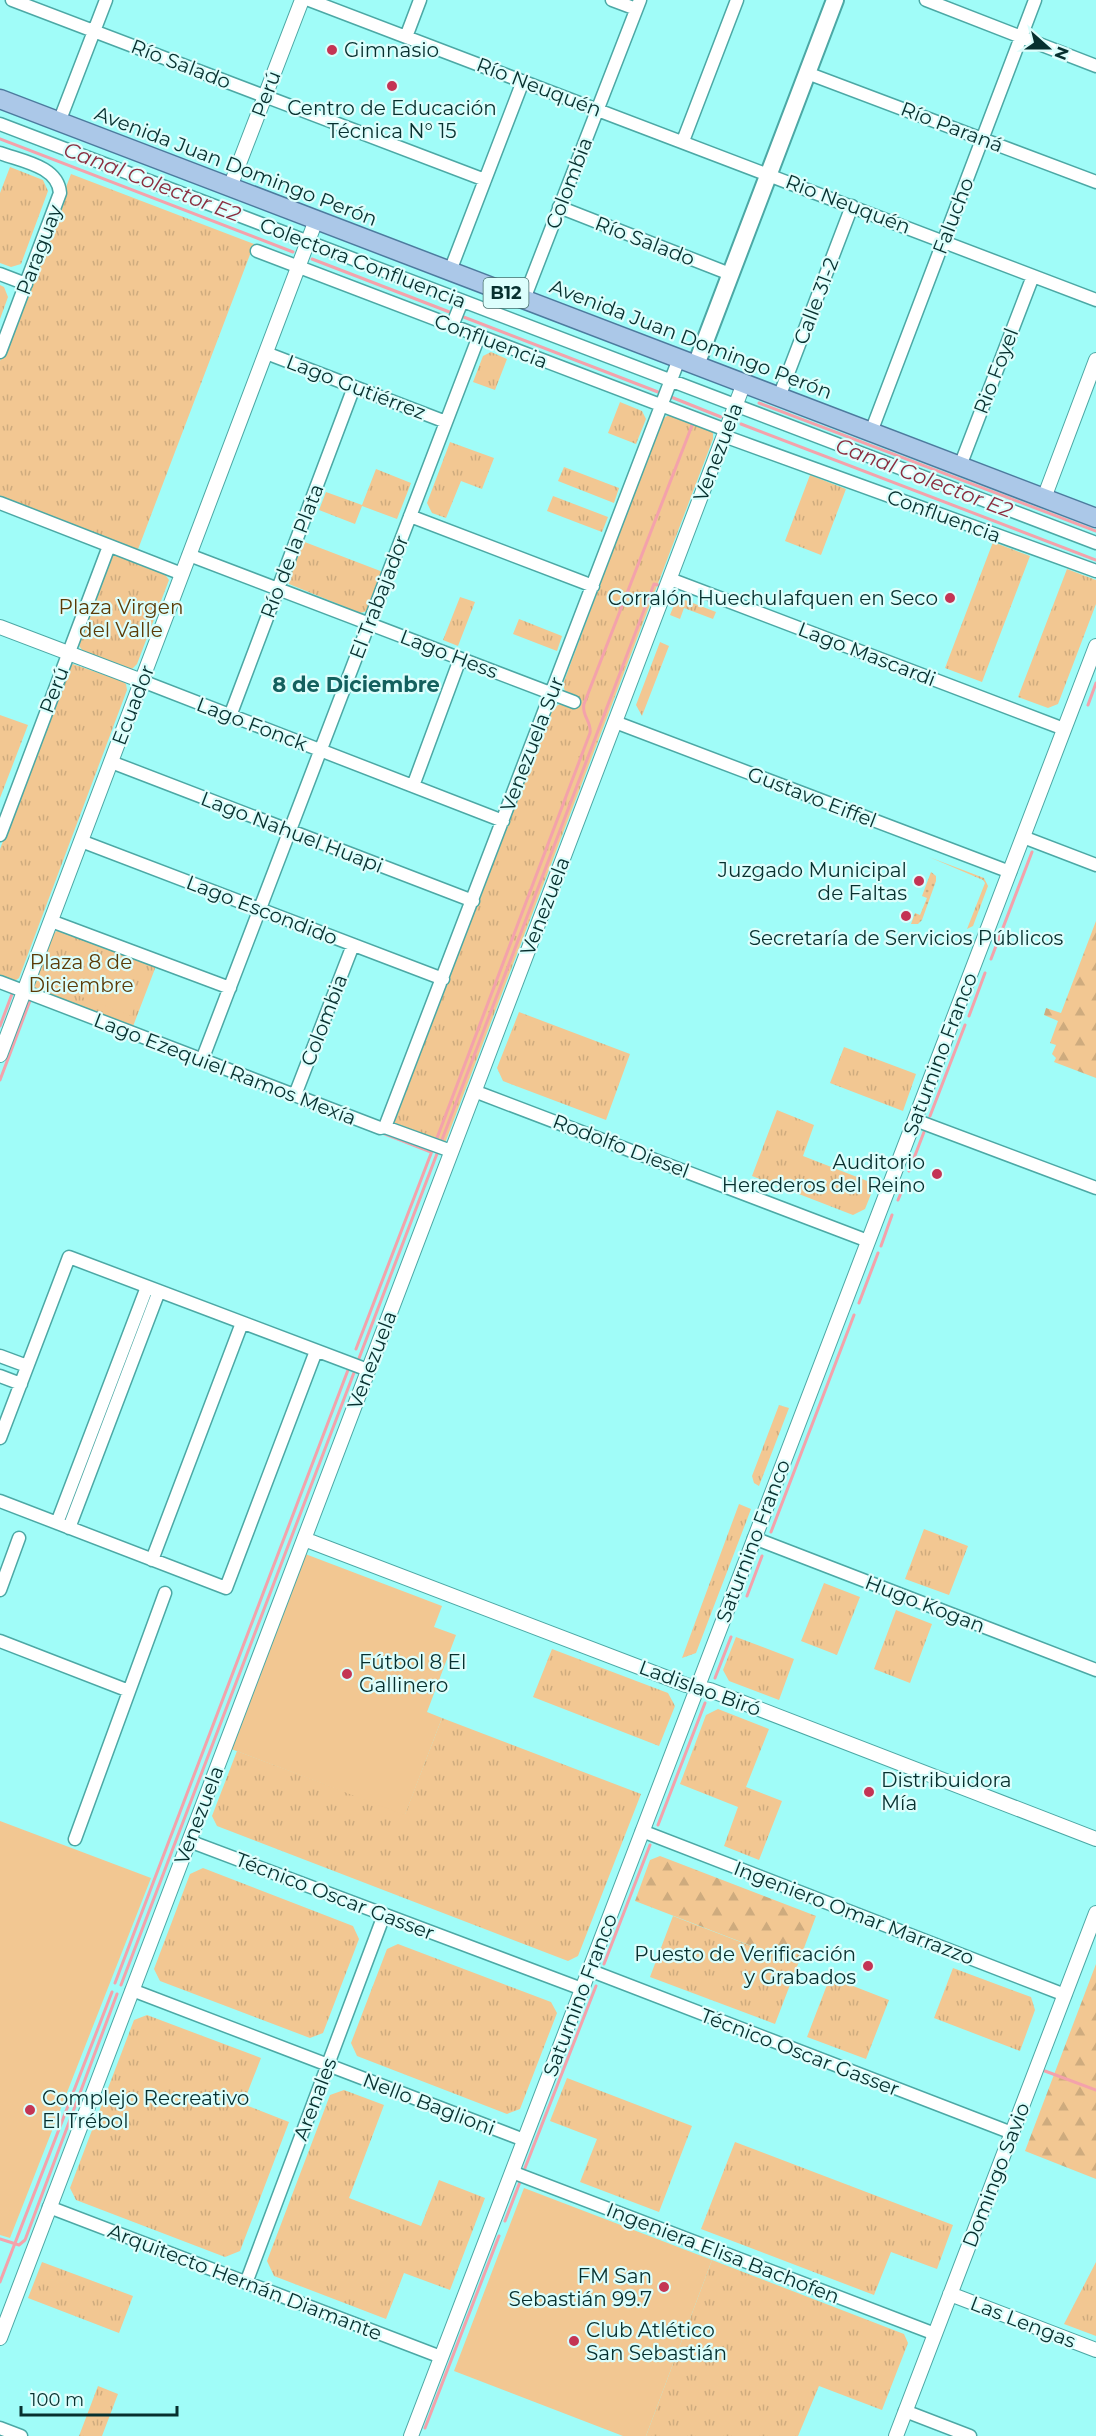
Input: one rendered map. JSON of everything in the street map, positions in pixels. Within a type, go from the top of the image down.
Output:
[{"type":"main road","points":[[687,362],[730,274],[835,0]]},
{"type":"main road","name":"Avenida Juan Domingo Perón","points":[[0,99],[1096,518]]},
{"type":"street","name":"Río Salado","points":[[12,0],[485,180]]},
{"type":"street","points":[[59,122],[106,0]]},
{"type":"street","name":"Perú","points":[[230,187],[302,0]]},
{"type":"street","name":"Río Neuquén","points":[[309,0],[768,174]]},
{"type":"street","points":[[406,37],[420,0]]},
{"type":"street","points":[[612,0],[638,4]]},
{"type":"street","points":[[683,141],[737,0]]},
{"type":"street","name":"Falucho","points":[[871,432],[1035,0]]},
{"type":"street","points":[[932,1],[1096,66]]},
{"type":"street","name":"Colombia","points":[[524,299],[638,4]]},
{"type":"street","name":"Río Paraná","points":[[807,72],[1096,182]]},
{"type":"street","points":[[450,271],[523,81]]},
{"type":"street","name":"Colectora Confluencia","points":[[0,124],[1096,543]]},
{"type":"street","name":"Paraguay","points":[[0,153],[44,169],[57,180],[58,198],[0,352]]},
{"type":"street","name":"Rio Neuquén","points":[[768,174],[1096,300]]},
{"type":"street","name":"Calle 31-2","points":[[779,397],[852,206]]},
{"type":"street","name":"Río Salado","points":[[559,207],[730,274]]},
{"type":"street","name":"Ecuador","points":[[0,1055],[316,220]]},
{"type":"street","name":"Confluencia","points":[[257,251],[661,406],[725,433],[1096,571]]},
{"type":"street","points":[[0,274],[26,284]]},
{"type":"street","name":"Rio Foyel","points":[[960,466],[1033,276]]},
{"type":"street","points":[[452,326],[462,301]]},
{"type":"street","name":"El Trabajador","points":[[202,1060],[479,336]]},
{"type":"street","name":"Lago Gutiérrez","points":[[266,353],[446,422]]},
{"type":"street","points":[[1044,498],[1096,360]]},
{"type":"street","name":"Venezuela Sur","points":[[385,1127],[661,406],[671,381],[687,362]]},
{"type":"street","name":"Venezuela","points":[[0,2338],[744,383]]},
{"type":"street","name":"Río de la Plata","points":[[230,716],[354,387]]},
{"type":"street","points":[[0,503],[182,574]]},
{"type":"street","points":[[410,516],[592,586]]},
{"type":"street","name":"Perú","points":[[0,835],[109,546]]},
{"type":"street","name":"Lago Hess","points":[[189,555],[574,702]]},
{"type":"street","name":"Lago Mascardi","points":[[670,579],[1064,729]]},
{"type":"street","name":"Lago Fonck","points":[[0,627],[503,821]]},
{"type":"street","name":"Saturnino Franco","points":[[411,2436],[1096,646]]},
{"type":"street","points":[[413,786],[460,659]]},
{"type":"street","name":"Gustavo Eiffel","points":[[615,722],[1010,872]]},
{"type":"street","name":"Lago Nahuel Huapi","points":[[111,762],[473,901]]},
{"type":"street","points":[[1023,837],[1096,865]]},
{"type":"street","name":"Lago Escondido","points":[[81,841],[443,979]]},
{"type":"street","points":[[51,921],[230,988]]},
{"type":"street","name":"Colombia","points":[[295,1095],[353,945]]},
{"type":"street","name":"Lago Ezequiel Ramos Mexía","points":[[0,982],[295,1095],[451,1151]]},
{"type":"street","name":"Rodolfo Diesel","points":[[474,1090],[868,1241]]},
{"type":"street","points":[[915,1120],[1096,1188]]},
{"type":"street","points":[[0,1438],[69,1257],[368,1370]]},
{"type":"street","points":[[57,1523],[147,1287]]},
{"type":"street","points":[[69,1528],[159,1291]]},
{"type":"street","points":[[152,1560],[242,1323]]},
{"type":"street","points":[[0,1501],[226,1588],[316,1351]]},
{"type":"street","points":[[0,1356],[27,1366]]},
{"type":"street","points":[[0,1376],[21,1384]]},
{"type":"street","points":[[0,1590],[20,1538]]},
{"type":"street","name":"Hugo Kogan","points":[[754,1538],[1096,1670]]},
{"type":"street","name":"Ladislao Biró","points":[[304,1539],[697,1688],[722,1695],[1096,1839]]},
{"type":"street","points":[[75,1839],[165,1593]]},
{"type":"street","points":[[0,1641],[129,1691]]},
{"type":"street","name":"Ingeniero Omar Marrazzo","points":[[642,1832],[1065,1995]]},
{"type":"street","name":"Técnico Oscar Gasser","points":[[189,1841],[582,1989]]},
{"type":"street","name":"Domingo Savio","points":[[896,2436],[1096,1913]]},
{"type":"street","name":"Arenales","points":[[246,2283],[384,1915]]},
{"type":"street","name":"Técnico Oscar Gasser","points":[[589,1971],[1012,2133]]},
{"type":"street","name":"Nello Baglioni","points":[[132,1990],[524,2140]]},
{"type":"street","name":"Ingeniera Elisa Bachofen","points":[[512,2172],[935,2334]]},
{"type":"street","name":"Arquitecto Hernán Diamante","points":[[50,2207],[441,2357]]},
{"type":"street","name":"Las Lengas","points":[[950,2294],[1096,2350]]},
{"type":"street","points":[[905,2411],[970,2436]]},
{"type":"street","points":[[0,2428],[21,2436]]},
{"type":"green space","points":[[10,167],[43,180],[48,191],[21,264],[11,267],[0,263],[0,193]]},
{"type":"green space","points":[[71,174],[254,244],[137,552],[0,500],[0,361]]},
{"type":"green space","points":[[0,285],[4,287],[8,297],[0,319]]},
{"type":"green space","points":[[491,352],[507,359],[495,390],[473,382],[483,356]]},
{"type":"green space","points":[[620,402],[642,411],[646,419],[636,444],[608,433]]},
{"type":"green space","points":[[669,415],[710,430],[713,433],[713,439],[442,1151],[391,1130],[553,708],[560,704],[575,709],[579,698],[565,692],[563,684],[662,419]]},
{"type":"green space","points":[[450,442],[494,458],[482,489],[461,481],[446,518],[432,513],[427,503]]},
{"type":"green space","points":[[564,467],[619,488],[614,503],[558,481]]},
{"type":"green space","points":[[376,469],[411,483],[397,519],[362,506],[355,524],[319,510],[326,492],[362,505]]},
{"type":"green space","points":[[810,475],[846,489],[821,555],[785,541]]},
{"type":"green space","points":[[553,496],[608,517],[602,532],[547,511]]},
{"type":"green space","points":[[302,541],[383,572],[368,611],[360,613],[289,584],[287,580]]},
{"type":"green space","points":[[993,542],[1030,556],[982,682],[945,668]]},
{"type":"green space","name":"Plaza Virgen del Valle","points":[[112,556],[119,556],[164,573],[169,580],[137,664],[132,669],[83,651],[79,646]]},
{"type":"green space","points":[[1067,569],[1096,580],[1096,604],[1058,704],[1048,708],[1018,697]]},
{"type":"green space","points":[[460,597],[475,602],[458,646],[443,640]]},
{"type":"green space","points":[[685,600],[716,612],[713,619],[684,608],[680,619],[670,615],[674,605]]},
{"type":"green space","points":[[519,619],[562,636],[557,651],[513,634]]},
{"type":"green space","points":[[660,642],[669,646],[642,716],[636,705]]},
{"type":"green space","points":[[73,664],[122,681],[126,684],[127,690],[19,978],[13,982],[0,977],[0,849],[70,666]]},
{"type":"green space","points":[[0,715],[28,725],[0,798]]},
{"type":"green space","points":[[929,857],[984,878],[988,886],[973,926],[967,929],[985,883],[983,880]]},
{"type":"green space","points":[[931,872],[936,876],[936,881],[922,920],[918,924],[911,924],[915,913],[920,915],[927,898],[922,896]]},
{"type":"green space","points":[[1096,921],[1096,1078],[1054,1062],[1056,1058],[1052,1054],[1056,1045],[1050,1043],[1058,1021],[1044,1015],[1046,1008],[1061,1013]]},
{"type":"green space","name":"Plaza 8 de Diciembre","points":[[58,930],[156,966],[132,1029],[34,990],[34,984],[53,934]]},
{"type":"green space","points":[[87,968],[142,989],[131,1016],[77,995]]},
{"type":"green space","points":[[519,1012],[630,1054],[606,1120],[503,1081],[497,1068]]},
{"type":"green space","points":[[844,1047],[916,1074],[903,1111],[830,1083]]},
{"type":"green space","points":[[777,1110],[814,1125],[803,1156],[875,1184],[865,1209],[853,1215],[752,1176]]},
{"type":"green space","points":[[779,1405],[789,1408],[759,1486],[754,1483],[752,1476]]},
{"type":"green space","points":[[739,1504],[751,1509],[696,1653],[682,1658]]},
{"type":"green space","points":[[924,1529],[968,1546],[949,1595],[905,1579]]},
{"type":"green space","name":"Fútbol 8 El Gallinero","points":[[300,1552],[442,1606],[434,1627],[456,1635],[427,1712],[442,1718],[405,1815],[226,1747]]},
{"type":"green space","points":[[824,1583],[860,1597],[837,1655],[801,1641]]},
{"type":"green space","points":[[896,1610],[932,1624],[910,1683],[874,1669]]},
{"type":"green space","points":[[736,1637],[794,1659],[779,1700],[729,1681],[723,1670]]},
{"type":"green space","points":[[552,1649],[668,1693],[675,1706],[659,1746],[533,1697]]},
{"type":"green space","points":[[718,1709],[769,1729],[746,1787],[782,1801],[759,1860],[724,1846],[738,1807],[680,1784],[706,1715]]},
{"type":"green space","points":[[442,1718],[641,1794],[578,1956],[568,1961],[217,1826],[212,1816],[237,1751],[405,1814]]},
{"type":"green space","name":"Complejo Recreativo El Trébol","points":[[0,1821],[151,1878],[10,2238],[0,2235]]},
{"type":"green space","points":[[660,1856],[816,1916],[798,1964],[635,1901],[650,1860]]},
{"type":"green space","points":[[203,1868],[353,1926],[359,1939],[323,2033],[310,2038],[160,1981],[154,1969],[190,1874]]},
{"type":"green space","points":[[673,1916],[798,1964],[775,2024],[650,1977]]},
{"type":"green space","points":[[398,1944],[551,2002],[557,2013],[520,2109],[507,2114],[357,2056],[351,2043],[387,1949]]},
{"type":"green space","points":[[1096,1964],[1096,2179],[1025,2151]]},
{"type":"green space","points":[[953,1968],[1031,1997],[1035,2010],[1020,2051],[934,2018]]},
{"type":"green space","points":[[830,1977],[889,2000],[866,2059],[807,2037]]},
{"type":"green space","points":[[147,2015],[261,2058],[243,2104],[289,2122],[240,2251],[225,2257],[76,2200],[70,2188],[134,2020]]},
{"type":"green space","points":[[567,2078],[692,2126],[659,2212],[580,2182],[597,2139],[550,2121]]},
{"type":"green space","points":[[344,2090],[384,2105],[349,2198],[421,2226],[439,2180],[485,2198],[450,2290],[404,2273],[386,2319],[274,2276],[267,2261],[330,2095]]},
{"type":"green space","points":[[735,2142],[953,2225],[937,2269],[891,2252],[874,2295],[701,2229]]},
{"type":"green space","name":"Club Atlético San Sebastián","points":[[524,2188],[712,2260],[646,2436],[623,2436],[454,2371]]},
{"type":"green space","points":[[712,2260],[904,2334],[908,2343],[882,2410],[819,2386],[798,2436],[646,2436]]},
{"type":"green space","points":[[42,2262],[133,2296],[119,2333],[28,2298]]},
{"type":"green space","points":[[1096,2262],[1096,2336],[1064,2324]]},
{"type":"green space","points":[[98,2386],[118,2394],[102,2436],[79,2436]]},
{"type":"waterway","name":"Canal Colector E2","points":[[0,139],[293,252]]},
{"type":"waterway","name":"Canal Colector E2","points":[[312,259],[452,313]]},
{"type":"waterway","name":"Canal Colector E2","points":[[461,316],[658,392]]},
{"type":"waterway","name":"Canal Colector E2","points":[[671,397],[721,417]]},
{"type":"waterway","points":[[759,403],[1096,531]]},
{"type":"waterway","points":[[437,1138],[590,733],[584,704],[693,423]]},
{"type":"waterway","name":"Canal Colector E2","points":[[741,424],[1096,560]]},
{"type":"waterway","points":[[440,1145],[654,584],[662,586]]},
{"type":"waterway","points":[[1088,705],[1096,683]]},
{"type":"waterway","points":[[991,959],[1032,852]]},
{"type":"waterway","points":[[969,1016],[985,973]]},
{"type":"waterway","points":[[0,1026],[12,994],[15,992]]},
{"type":"waterway","points":[[0,1080],[31,998]]},
{"type":"waterway","points":[[930,1116],[965,1025]]},
{"type":"waterway","points":[[380,1132],[431,1152]]},
{"type":"waterway","points":[[909,1171],[924,1132]]},
{"type":"waterway","points":[[356,1349],[432,1151]]},
{"type":"waterway","points":[[358,1361],[438,1151]]},
{"type":"waterway","points":[[898,1200],[904,1186]]},
{"type":"waterway","points":[[881,1246],[892,1215]]},
{"type":"waterway","points":[[859,1303],[878,1253]]},
{"type":"waterway","points":[[771,1532],[854,1315]]},
{"type":"waterway","points":[[115,1983],[348,1370]]},
{"type":"waterway","points":[[121,1985],[355,1370]]},
{"type":"waterway","points":[[747,1596],[762,1556]]},
{"type":"waterway","points":[[715,1678],[731,1637]]},
{"type":"waterway","points":[[658,1825],[705,1703]]},
{"type":"waterway","points":[[604,1964],[650,1845]]},
{"type":"waterway","points":[[525,2168],[596,1986]]},
{"type":"waterway","points":[[0,2282],[112,1992]]},
{"type":"waterway","points":[[0,2239],[19,2245],[25,2240],[117,1994]]},
{"type":"waterway","points":[[1045,2071],[1096,2090]]},
{"type":"waterway","points":[[505,2221],[520,2182]]},
{"type":"waterway","points":[[425,2428],[499,2236]]},
{"type":"place","name":"Gimnasio","points":[[332,50]]},
{"type":"place","name":"Centro de Educación Técnica N° 15","points":[[392,86]]},
{"type":"place","name":"Corralón Huechulafquen en Seco","points":[[950,598]]},
{"type":"place","name":"Juzgado Municipal de Faltas","points":[[919,881]]},
{"type":"place","name":"Secretaría de Servicios Públicos","points":[[906,916]]},
{"type":"place","name":"Auditorio Herederos del Reino","points":[[937,1174]]},
{"type":"place","name":"Fútbol 8 El Gallinero","points":[[347,1674]]},
{"type":"place","name":"Distribuidora Mía","points":[[869,1792]]},
{"type":"place","name":"Puesto de Verificación y Grabados","points":[[868,1966]]},
{"type":"place","name":"Complejo Recreativo El Trébol","points":[[30,2110]]},
{"type":"place","name":"FM San Sebastián 99.7","points":[[664,2287]]},
{"type":"place","name":"Club Atlético San Sebastián","points":[[574,2341]]},
{"type":"district","name":"8 de Diciembre","points":[[356,685]]}]
